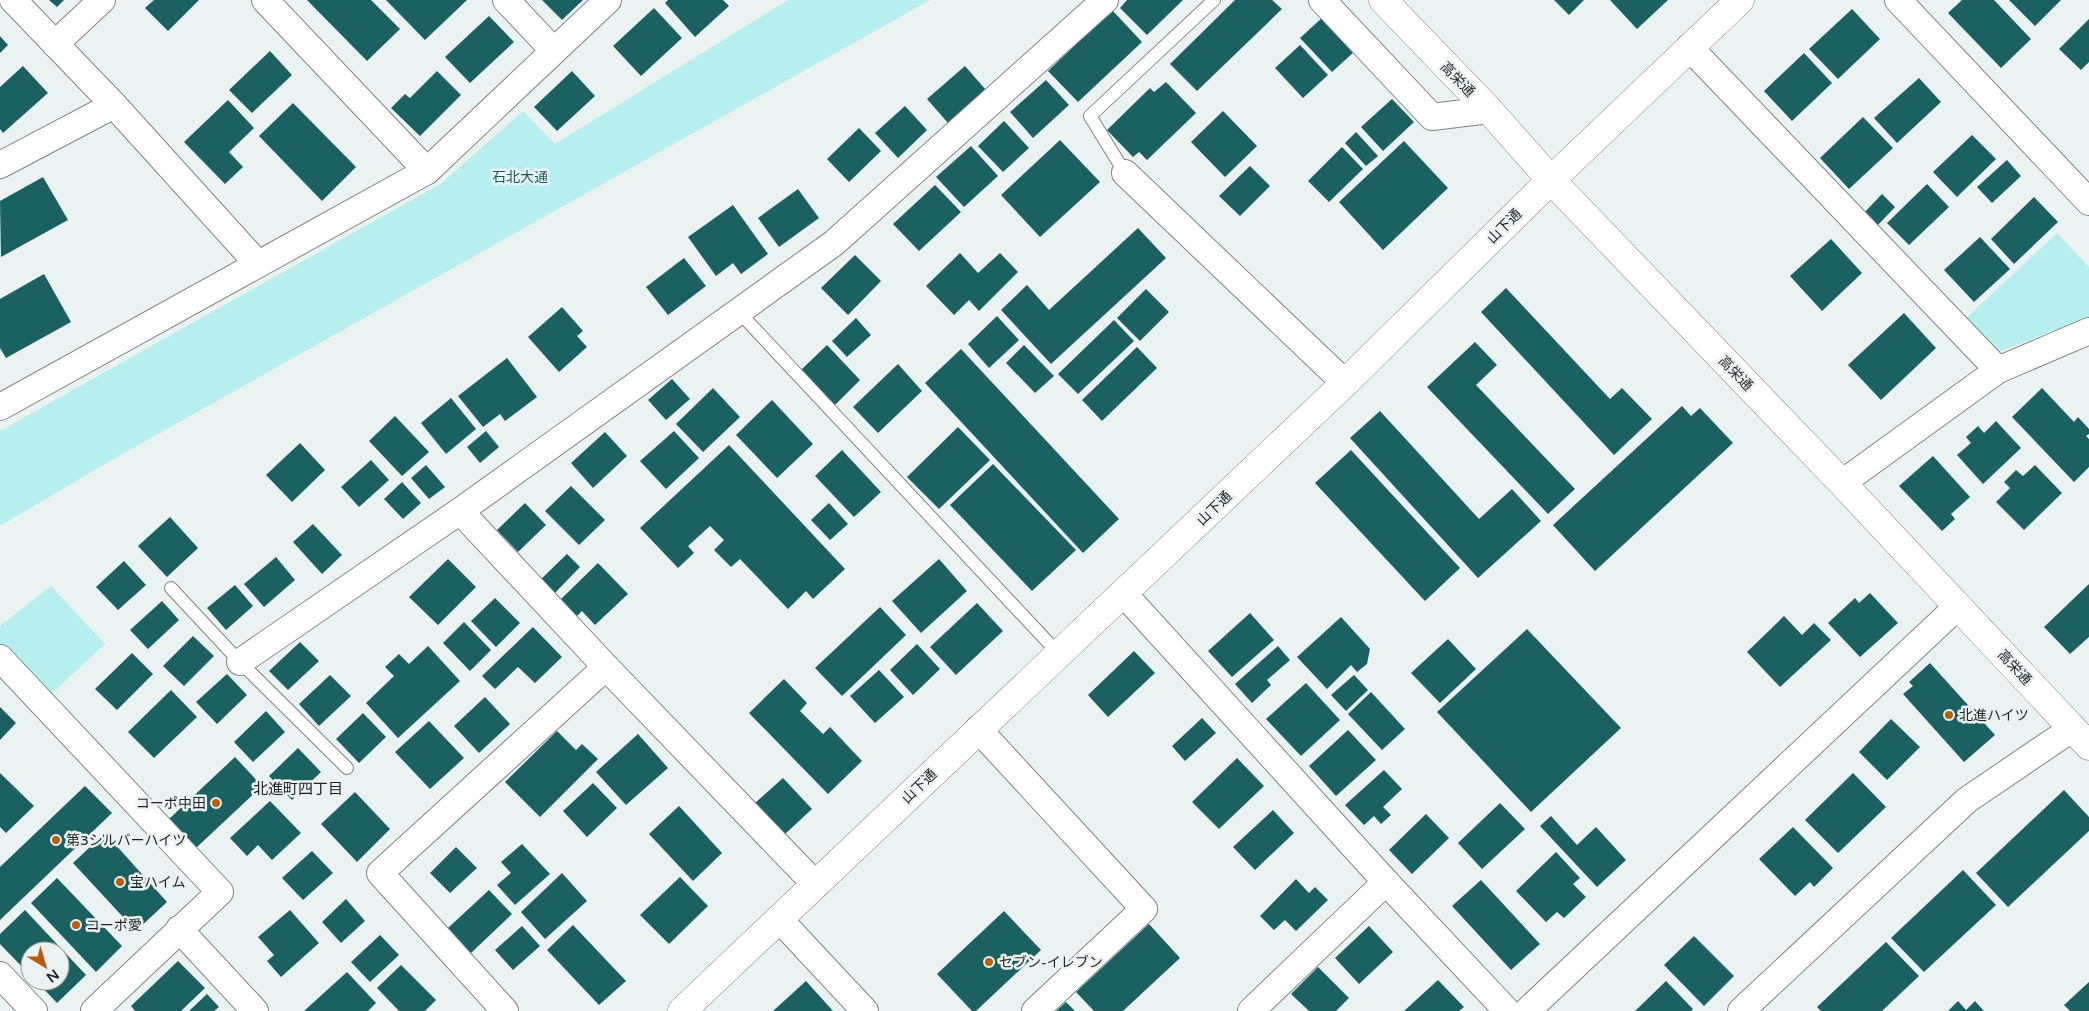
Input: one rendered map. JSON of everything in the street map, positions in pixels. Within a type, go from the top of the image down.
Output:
[{"type":"street","points":[[13,0],[114,104],[258,264]]},
{"type":"street","points":[[55,44],[102,0]]},
{"type":"street","points":[[265,0],[427,171]]},
{"type":"street","points":[[506,0],[553,50]]},
{"type":"street","points":[[0,407],[427,171],[608,0]]},
{"type":"street","points":[[240,662],[460,511],[834,243],[1105,0]]},
{"type":"street","points":[[1322,0],[1432,117],[1489,110]]},
{"type":"street","name":"高栄通","points":[[1383,0],[1454,76],[1489,110],[1551,180],[1842,483],[2081,737]]},
{"type":"street","name":"山下通","points":[[682,1011],[1345,383],[1688,47],[1740,0]]},
{"type":"street","points":[[1898,0],[2089,202]]},
{"type":"street","points":[[1688,47],[1998,370]]},
{"type":"street","points":[[0,165],[114,104]]},
{"type":"street","points":[[1125,173],[1345,383]]},
{"type":"street","points":[[1842,483],[1998,370],[2089,331]]},
{"type":"street","points":[[460,511],[606,667],[816,884]]},
{"type":"street","points":[[1124,594],[1506,1011]]},
{"type":"street","points":[[1527,1011],[1958,606]]},
{"type":"street","points":[[0,658],[220,892],[94,1011]]},
{"type":"street","points":[[505,1011],[380,873],[606,667]]},
{"type":"street","points":[[978,729],[1144,909],[1035,1011]]},
{"type":"street","points":[[1741,1011],[1967,800],[2081,737]]},
{"type":"street","points":[[1251,1011],[1386,882]]},
{"type":"street","points":[[780,920],[865,1011]]},
{"type":"street","points":[[179,929],[255,1011]]},
{"type":"street","points":[[0,975],[34,1011]]},
{"type":"lane","points":[[1125,173],[1090,116],[1214,0]]},
{"type":"lane","points":[[738,311],[1059,654]]},
{"type":"lane","points":[[171,588],[240,662],[347,768]]},
{"type":"green space","name":"石北大通","points":[[788,0],[930,0],[110,461],[0,526],[0,431],[442,183],[523,111],[555,144]]},
{"type":"green space","points":[[2057,233],[2089,267],[2089,317],[1996,353],[1963,321]]},
{"type":"green space","points":[[51,586],[105,644],[47,698],[0,648],[0,626]]},
{"type":"building","points":[[49,0],[64,0],[57,7]]},
{"type":"building","points":[[154,0],[199,0],[168,31],[145,8]]},
{"type":"building","points":[[307,0],[371,0],[400,29],[367,61]]},
{"type":"building","points":[[386,0],[467,0],[425,40]]},
{"type":"building","points":[[542,0],[583,0],[562,20]]},
{"type":"building","points":[[668,0],[723,0],[729,6],[695,37],[665,3]]},
{"type":"building","points":[[1127,0],[1183,0],[1147,35],[1120,8]]},
{"type":"building","points":[[1235,0],[1272,0],[1282,9],[1197,91],[1170,64]]},
{"type":"building","points":[[1554,0],[1584,0],[1569,15]]},
{"type":"building","points":[[1610,0],[1668,0],[1637,29]]},
{"type":"building","points":[[1962,0],[1994,0],[2031,39],[2001,68],[1948,13]]},
{"type":"building","points":[[2009,0],[2061,0],[2035,26]]},
{"type":"building","points":[[654,8],[682,38],[641,76],[613,46]]},
{"type":"building","points":[[1852,9],[1880,39],[1838,79],[1809,49]]},
{"type":"building","points":[[1112,10],[1142,42],[1078,102],[1048,71]]},
{"type":"building","points":[[489,16],[514,42],[470,83],[445,57]]},
{"type":"building","points":[[1323,17],[1355,51],[1332,72],[1300,38]]},
{"type":"building","points":[[2089,19],[2089,62],[2081,70],[2059,49]]},
{"type":"building","points":[[0,36],[8,45],[0,53]]},
{"type":"building","points":[[1300,45],[1328,75],[1303,98],[1275,68]]},
{"type":"building","points":[[270,51],[292,75],[252,113],[229,90]]},
{"type":"building","points":[[1804,53],[1832,83],[1792,121],[1764,91]]},
{"type":"building","points":[[23,66],[48,93],[3,133],[0,129],[0,87]]},
{"type":"building","points":[[965,66],[986,90],[948,123],[927,99]]},
{"type":"building","points":[[437,71],[461,95],[420,136],[391,108],[405,94],[410,98]]},
{"type":"building","points":[[572,71],[595,96],[557,131],[534,107]]},
{"type":"building","points":[[1919,78],[1941,102],[1897,143],[1874,118]]},
{"type":"building","points":[[1046,80],[1069,105],[1033,138],[1010,112]]},
{"type":"building","points":[[1166,82],[1196,113],[1147,160],[1139,152],[1133,157],[1107,130],[1150,88],[1154,92]]},
{"type":"building","points":[[1392,99],[1414,122],[1383,151],[1361,127]]},
{"type":"building","points":[[228,100],[254,128],[229,152],[243,167],[225,184],[184,142]]},
{"type":"building","points":[[293,103],[356,167],[322,201],[259,136]]},
{"type":"building","points":[[905,106],[927,130],[898,158],[875,133]]},
{"type":"building","points":[[1223,111],[1257,146],[1225,177],[1191,142]]},
{"type":"building","points":[[1863,117],[1893,148],[1849,189],[1820,158]]},
{"type":"building","points":[[1004,121],[1029,148],[1003,172],[978,146]]},
{"type":"building","points":[[859,128],[881,151],[849,182],[827,159]]},
{"type":"building","points":[[1356,132],[1378,156],[1366,166],[1345,143]]},
{"type":"building","points":[[1972,135],[1996,159],[1957,197],[1933,172]]},
{"type":"building","points":[[1060,140],[1100,182],[1040,237],[1001,195]]},
{"type":"building","points":[[1404,141],[1448,188],[1383,250],[1339,202]]},
{"type":"building","points":[[971,146],[998,176],[964,207],[936,177]]},
{"type":"building","points":[[1342,147],[1363,169],[1329,202],[1308,181]]},
{"type":"building","points":[[2007,160],[2021,176],[1992,203],[1977,187]]},
{"type":"building","points":[[1250,166],[1270,186],[1240,216],[1219,196]]},
{"type":"building","points":[[43,177],[68,220],[1,257],[0,201]]},
{"type":"building","points":[[1927,184],[1949,207],[1909,245],[1887,223]]},
{"type":"building","points":[[935,185],[961,212],[919,251],[893,224]]},
{"type":"building","points":[[798,189],[819,218],[779,247],[758,218]]},
{"type":"building","points":[[1882,194],[1895,207],[1876,227],[1863,214]]},
{"type":"building","points":[[2034,197],[2058,222],[2014,264],[1991,239]]},
{"type":"building","points":[[733,205],[768,254],[741,274],[733,263],[716,276],[688,237]]},
{"type":"building","points":[[1138,228],[1166,258],[1051,364],[1001,310],[1027,285],[1049,310]]},
{"type":"building","points":[[1980,237],[2010,269],[1974,302],[1944,270]]},
{"type":"building","points":[[1831,239],[1862,273],[1822,311],[1790,276]]},
{"type":"building","points":[[960,253],[978,273],[1000,253],[1018,272],[979,311],[969,300],[954,315],[926,286]]},
{"type":"building","points":[[855,255],[881,281],[848,315],[821,288]]},
{"type":"building","points":[[684,258],[706,286],[668,315],[646,287]]},
{"type":"building","points":[[44,274],[71,322],[6,358],[0,348],[0,299]]},
{"type":"building","points":[[1506,288],[1610,399],[1622,388],[1652,419],[1614,455],[1481,312]]},
{"type":"building","points":[[1146,289],[1169,312],[1140,341],[1117,318]]},
{"type":"building","points":[[562,307],[583,331],[577,336],[587,347],[559,372],[528,337]]},
{"type":"building","points":[[1904,313],[1936,348],[1881,400],[1848,365]]},
{"type":"building","points":[[997,316],[1019,340],[989,368],[968,344]]},
{"type":"building","points":[[856,318],[871,335],[847,357],[832,341]]},
{"type":"building","points":[[1114,320],[1134,341],[1078,394],[1058,374]]},
{"type":"building","points":[[1475,342],[1497,365],[1476,385],[1575,489],[1548,514],[1427,387]]},
{"type":"building","points":[[827,345],[860,380],[835,405],[801,370]]},
{"type":"building","points":[[1024,345],[1054,376],[1035,393],[1006,363]]},
{"type":"building","points":[[1137,347],[1157,368],[1102,421],[1082,400]]},
{"type":"building","points":[[961,349],[1119,519],[1083,553],[925,383]]},
{"type":"building","points":[[507,358],[537,397],[505,421],[500,414],[483,427],[458,396]]},
{"type":"building","points":[[898,364],[922,391],[878,433],[853,407]]},
{"type":"building","points":[[672,379],[690,399],[666,420],[648,400]]},
{"type":"building","points":[[713,388],[740,417],[703,452],[676,424]]},
{"type":"building","points":[[2042,388],[2074,422],[2078,417],[2089,429],[2089,434],[2086,436],[2089,439],[2089,467],[2074,482],[2012,417]]},
{"type":"building","points":[[451,398],[476,429],[446,454],[421,423]]},
{"type":"building","points":[[772,400],[813,444],[777,478],[736,435]]},
{"type":"building","points":[[1682,406],[1691,416],[1700,408],[1733,443],[1595,571],[1553,525]]},
{"type":"building","points":[[1380,411],[1479,519],[1512,489],[1541,521],[1478,578],[1350,438]]},
{"type":"building","points":[[395,416],[429,452],[402,476],[369,441]]},
{"type":"building","points":[[1996,421],[2021,448],[1983,484],[1957,455],[1971,443],[1966,437],[1978,426],[1984,433]]},
{"type":"building","points":[[958,427],[990,460],[939,509],[907,477]]},
{"type":"building","points":[[486,431],[499,447],[480,463],[467,447]]},
{"type":"building","points":[[674,431],[699,458],[666,489],[640,461]]},
{"type":"building","points":[[605,432],[627,456],[593,488],[571,463]]},
{"type":"building","points":[[300,443],[325,470],[292,502],[266,475]]},
{"type":"building","points":[[729,445],[845,569],[813,599],[806,591],[788,609],[740,559],[731,567],[714,550],[724,540],[710,526],[688,546],[694,553],[678,568],[640,528]]},
{"type":"building","points":[[842,450],[881,492],[854,517],[815,476]]},
{"type":"building","points":[[1351,450],[1460,568],[1425,601],[1315,483]]},
{"type":"building","points":[[1933,456],[1970,497],[1951,514],[1955,519],[1942,531],[1899,486]]},
{"type":"building","points":[[371,460],[389,480],[359,507],[341,487]]},
{"type":"building","points":[[993,464],[1076,550],[1032,591],[950,505]]},
{"type":"building","points":[[426,465],[445,487],[429,499],[411,478]]},
{"type":"building","points":[[2035,465],[2062,493],[2024,530],[1996,502],[2010,488],[2004,482],[2016,470],[2023,476]]},
{"type":"building","points":[[402,482],[421,503],[403,519],[384,499]]},
{"type":"building","points":[[571,486],[605,520],[579,545],[545,511]]},
{"type":"building","points":[[525,503],[546,525],[518,552],[497,530]]},
{"type":"building","points":[[829,503],[848,524],[830,540],[811,520]]},
{"type":"building","points":[[170,517],[198,548],[167,577],[138,546]]},
{"type":"building","points":[[313,524],[342,555],[322,574],[293,542]]},
{"type":"building","points":[[567,554],[580,567],[553,595],[539,581]]},
{"type":"building","points":[[276,557],[295,580],[264,607],[244,584]]},
{"type":"building","points":[[448,559],[476,587],[438,625],[409,597]]},
{"type":"building","points":[[939,559],[967,591],[921,633],[892,601]]},
{"type":"building","points":[[124,561],[146,585],[118,610],[96,587]]},
{"type":"building","points":[[598,563],[628,594],[595,625],[582,611],[576,617],[560,600]]},
{"type":"building","points":[[2089,584],[2089,637],[2070,654],[2044,627]]},
{"type":"building","points":[[235,585],[253,606],[226,630],[207,608]]},
{"type":"building","points":[[1870,593],[1898,623],[1860,657],[1828,623],[1855,598],[1859,603]]},
{"type":"building","points":[[495,598],[520,623],[496,647],[471,621]]},
{"type":"building","points":[[162,601],[179,620],[148,649],[130,630]]},
{"type":"building","points":[[977,603],[1003,631],[956,675],[930,647]]},
{"type":"building","points":[[880,607],[906,635],[842,696],[815,668]]},
{"type":"building","points":[[1250,613],[1274,640],[1232,677],[1208,651]]},
{"type":"building","points":[[1784,616],[1802,635],[1814,623],[1831,640],[1780,687],[1747,652]]},
{"type":"building","points":[[1341,617],[1370,649],[1367,664],[1357,672],[1351,665],[1327,689],[1297,657]]},
{"type":"building","points":[[464,622],[491,650],[470,671],[443,643]]},
{"type":"building","points":[[533,627],[562,657],[535,683],[518,667],[495,689],[482,676]]},
{"type":"building","points":[[1527,629],[1621,728],[1531,812],[1437,712]]},
{"type":"building","points":[[193,636],[214,656],[184,686],[163,666]]},
{"type":"building","points":[[1448,639],[1476,669],[1440,703],[1411,673]]},
{"type":"building","points":[[300,642],[319,661],[288,690],[269,671]]},
{"type":"building","points":[[917,644],[940,669],[913,695],[890,670]]},
{"type":"building","points":[[428,646],[460,681],[398,738],[366,703],[394,676],[385,667],[399,654],[409,664]]},
{"type":"building","points":[[1278,646],[1290,660],[1267,680],[1271,685],[1252,703],[1235,684]]},
{"type":"building","points":[[1134,651],[1155,673],[1108,717],[1088,695]]},
{"type":"building","points":[[132,653],[153,674],[117,710],[95,689]]},
{"type":"building","name":"北進ハイツ","points":[[1930,663],[1995,735],[1964,762],[1903,694],[1913,686],[1909,682]]},
{"type":"building","points":[[879,670],[904,697],[875,723],[850,696]]},
{"type":"building","points":[[227,674],[247,695],[217,724],[196,702]]},
{"type":"building","points":[[330,675],[351,696],[319,726],[299,704]]},
{"type":"building","points":[[1354,675],[1368,690],[1346,711],[1331,695]]},
{"type":"building","points":[[784,679],[807,703],[800,711],[823,734],[830,727],[862,761],[828,794],[749,713]]},
{"type":"building","points":[[1306,683],[1340,720],[1301,756],[1266,719]]},
{"type":"building","points":[[171,690],[197,717],[154,758],[128,732]]},
{"type":"building","points":[[1371,692],[1405,729],[1382,750],[1348,714]]},
{"type":"building","points":[[485,697],[510,724],[479,753],[454,726]]},
{"type":"building","points":[[0,707],[16,723],[0,740]]},
{"type":"building","points":[[266,711],[285,732],[253,762],[234,742]]},
{"type":"building","points":[[363,713],[386,737],[359,763],[336,739]]},
{"type":"building","points":[[1202,718],[1216,733],[1185,761],[1172,746]]},
{"type":"building","points":[[1891,719],[1920,747],[1887,780],[1859,752]]},
{"type":"building","points":[[429,721],[464,758],[430,789],[395,752]]},
{"type":"building","points":[[1348,730],[1376,760],[1336,796],[1309,766]]},
{"type":"building","points":[[557,731],[576,750],[582,744],[598,759],[540,817],[505,782]]},
{"type":"building","points":[[638,734],[668,768],[626,805],[596,772]]},
{"type":"building","points":[[298,748],[321,772],[292,800],[269,776]]},
{"type":"building","name":"コーポ中田","points":[[235,757],[262,786],[196,848],[169,819]]},
{"type":"building","points":[[1237,758],[1264,786],[1219,829],[1192,802]]},
{"type":"building","points":[[1384,770],[1402,789],[1383,807],[1391,815],[1381,824],[1374,816],[1364,825],[1345,805]]},
{"type":"building","points":[[0,773],[34,806],[6,833],[0,827]]},
{"type":"building","points":[[1853,773],[1886,807],[1838,853],[1805,820]]},
{"type":"building","points":[[783,778],[812,809],[784,835],[755,803]]},
{"type":"building","points":[[593,783],[617,808],[587,837],[563,811]]},
{"type":"building","name":"第3シルバーハイツ","points":[[85,786],[112,813],[0,920],[0,867]]},
{"type":"building","points":[[2064,790],[2089,817],[2089,831],[2008,907],[1976,873]]},
{"type":"building","points":[[355,792],[390,829],[357,862],[321,824]]},
{"type":"building","points":[[270,801],[301,833],[272,860],[258,845],[247,856],[230,838]]},
{"type":"building","points":[[1500,803],[1525,829],[1482,869],[1458,843]]},
{"type":"building","points":[[679,806],[722,853],[693,881],[649,834]]},
{"type":"building","points":[[1273,810],[1294,833],[1255,870],[1233,847]]},
{"type":"building","points":[[1426,814],[1449,838],[1412,874],[1389,850]]},
{"type":"building","points":[[1551,816],[1577,845],[1596,827],[1626,860],[1597,887],[1540,826]]},
{"type":"building","points":[[1793,827],[1833,868],[1814,887],[1810,882],[1795,896],[1759,859]]},
{"type":"building","name":"宝ハイム","points":[[105,833],[167,902],[136,931],[73,863]]},
{"type":"building","points":[[522,844],[550,874],[515,905],[497,885],[511,873],[501,862]]},
{"type":"building","points":[[456,847],[477,868],[450,893],[430,873]]},
{"type":"building","points":[[312,851],[333,873],[303,900],[282,878]]},
{"type":"building","points":[[1556,852],[1580,878],[1573,884],[1586,897],[1564,918],[1557,912],[1546,922],[1516,891]]},
{"type":"building","points":[[1963,870],[1996,905],[1924,972],[1891,938]]},
{"type":"building","points":[[562,873],[587,901],[545,939],[521,912]]},
{"type":"building","points":[[680,877],[708,906],[669,944],[640,915]]},
{"type":"building","name":"コーポ愛","points":[[57,878],[122,946],[96,972],[70,944],[70,941],[67,941],[31,903]]},
{"type":"building","points":[[1296,879],[1309,893],[1315,887],[1328,900],[1296,931],[1285,920],[1274,930],[1260,916]]},
{"type":"building","points":[[1481,880],[1540,944],[1511,970],[1452,906]]},
{"type":"building","points":[[489,890],[512,914],[471,953],[448,928]]},
{"type":"building","points":[[346,899],[365,921],[341,943],[322,922]]},
{"type":"building","points":[[25,910],[54,941],[20,941],[20,965],[0,944],[0,934]]},
{"type":"building","points":[[290,910],[319,943],[281,977],[267,961],[274,955],[258,937]]},
{"type":"building","name":"セブン-イレブン","points":[[1004,911],[1041,950],[976,1011],[972,1011],[937,974]]},
{"type":"building","points":[[1149,924],[1180,958],[1123,1011],[1094,1011],[1076,992]]},
{"type":"building","points":[[573,925],[626,981],[599,1005],[547,950]]},
{"type":"building","points":[[522,926],[540,946],[513,970],[495,950]]},
{"type":"building","points":[[1369,926],[1393,952],[1359,984],[1335,958]]},
{"type":"building","points":[[380,935],[399,955],[370,982],[351,962]]},
{"type":"building","points":[[1694,936],[1734,976],[1704,1006],[1664,965]]},
{"type":"building","points":[[1886,942],[1919,976],[1882,1011],[1821,1011],[1817,1007]]},
{"type":"building","points":[[70,958],[86,975],[70,990]]},
{"type":"building","points":[[178,961],[205,988],[181,1011],[135,1011],[131,1006]]},
{"type":"building","points":[[401,965],[436,1000],[425,1011],[399,1011],[377,988]]},
{"type":"building","points":[[1318,967],[1349,998],[1336,1011],[1309,1011],[1291,994]]},
{"type":"building","points":[[347,972],[376,1003],[368,1011],[304,1011]]},
{"type":"building","points":[[1438,980],[1464,1007],[1459,1011],[1404,1011]]},
{"type":"building","points":[[806,981],[833,1011],[773,1011]]},
{"type":"building","points":[[1666,981],[1693,1009],[1691,1011],[1635,1011]]},
{"type":"building","points":[[2089,982],[2089,1011],[2070,1011],[2064,1005]]},
{"type":"building","points":[[46,991],[69,991],[57,1003]]},
{"type":"building","points":[[207,994],[219,1007],[214,1011],[189,1011]]},
{"type":"building","points":[[1958,1001],[1966,1010],[1975,1001],[1984,1011],[1948,1011]]},
{"type":"building","points":[[1066,1002],[1075,1011],[1056,1011]]},
{"type":"place","name":"北進ハイツ","points":[[1949,715]]},
{"type":"place","name":"コーポ中田","points":[[216,803]]},
{"type":"place","name":"第3シルバーハイツ","points":[[56,840]]},
{"type":"place","name":"宝ハイム","points":[[120,882]]},
{"type":"place","name":"コーポ愛","points":[[76,925]]},
{"type":"place","name":"セブン-イレブン","points":[[989,962]]},
{"type":"district","name":"北進町四丁目","points":[[298,789]]}]
